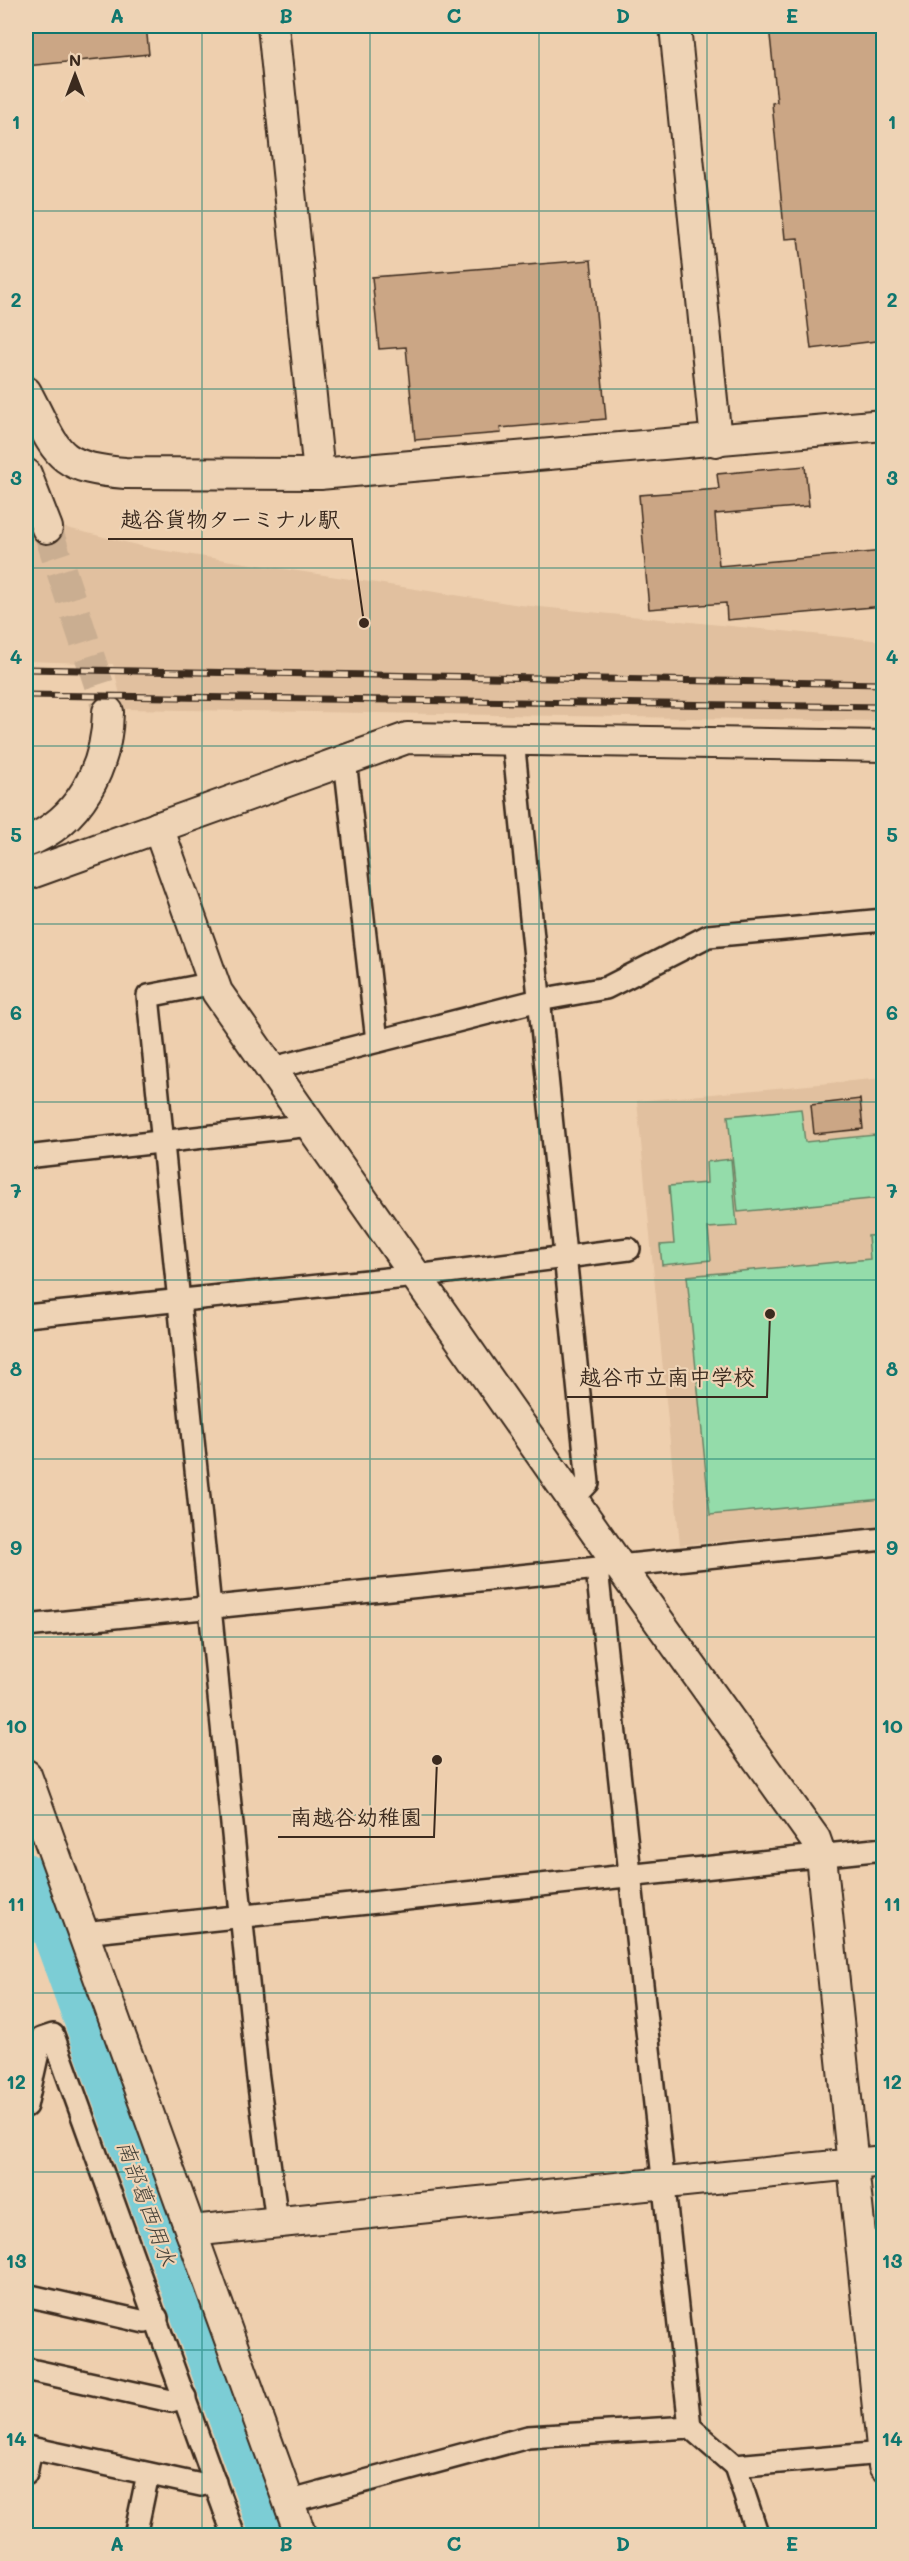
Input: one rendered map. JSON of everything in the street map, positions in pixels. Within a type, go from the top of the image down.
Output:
[{"type":"street","points":[[273,26],[319,474]]},
{"type":"street","points":[[675,26],[716,441]]},
{"type":"street","points":[[26,392],[52,442],[63,457],[76,466],[96,471],[125,473],[319,474],[884,425]]},
{"type":"street","points":[[26,474],[47,528]]},
{"type":"street","points":[[26,842],[64,820],[83,798],[104,753],[108,712]]},
{"type":"street","points":[[26,875],[407,738],[884,746]]},
{"type":"street","points":[[513,739],[588,1483],[574,1498]]},
{"type":"street","points":[[345,760],[377,1041]]},
{"type":"street","points":[[158,827],[214,983],[270,1069],[574,1498],[608,1568],[815,1839],[821,1856],[883,2460],[735,2466]]},
{"type":"street","points":[[270,1069],[539,1000],[606,988],[708,936],[884,920]]},
{"type":"street","points":[[214,983],[148,996],[212,1608],[257,2071],[277,2222]]},
{"type":"street","points":[[26,1157],[311,1125]]},
{"type":"street","points":[[26,1317],[416,1276],[629,1249]]},
{"type":"street","points":[[26,1626],[884,1539]]},
{"type":"street","points":[[608,1568],[632,1877],[662,2184],[690,2427],[735,2466],[758,2535]]},
{"type":"street","points":[[26,1775],[301,2535]]},
{"type":"street","points":[[83,1933],[884,1849]]},
{"type":"street","points":[[26,2106],[40,2039],[53,2035],[234,2535]]},
{"type":"street","points":[[191,2231],[884,2161]]},
{"type":"street","points":[[26,2295],[145,2322],[157,2318]]},
{"type":"street","points":[[26,2369],[171,2401],[185,2397]]},
{"type":"street","points":[[288,2502],[528,2437],[690,2427]]},
{"type":"street","points":[[26,2474],[28,2448],[201,2485],[215,2482]]},
{"type":"street","points":[[135,2535],[148,2474]]},
{"type":"shaded area","points":[[26,518],[153,549],[520,605],[883,641],[883,721],[123,709],[113,664],[26,661]]},
{"type":"shaded area","points":[[883,1078],[883,1526],[680,1545],[637,1101]]},
{"type":"green space","points":[[801,1109],[805,1142],[875,1135],[881,1198],[738,1212],[728,1116]]},
{"type":"green space","points":[[731,1159],[737,1226],[708,1228],[711,1260],[662,1265],[660,1245],[674,1244],[669,1186],[707,1183],[706,1162]]},
{"type":"green space","points":[[883,1235],[883,1499],[710,1515],[687,1276],[870,1259],[868,1236]]},
{"type":"building","points":[[26,26],[146,26],[149,54],[26,66]]},
{"type":"building","points":[[769,26],[884,26],[884,340],[811,349],[798,238],[785,239],[772,103],[777,102]]},
{"type":"building","points":[[591,260],[606,419],[500,428],[501,433],[415,440],[406,347],[379,349],[372,277]]},
{"type":"building","points":[[805,466],[809,506],[715,514],[719,566],[884,551],[884,606],[727,620],[726,603],[649,609],[639,495],[719,489],[717,474]]},
{"type":"building","points":[[860,1099],[863,1129],[814,1134],[811,1105]]},
{"type":"waterway","name":"南部葛西用水","points":[[26,1870],[268,2536]]},
{"type":"tunnel","points":[[47,528],[108,712]]},
{"type":"railway","points":[[26,669],[884,684]]},
{"type":"railway","points":[[26,695],[884,707]]},
{"type":"place","name":"越谷貨物ターミナル駅","points":[[364,623]]},
{"type":"place","name":"越谷市立南中学校","points":[[770,1314]]},
{"type":"place","name":"南越谷幼稚園","points":[[437,1760]]}]
